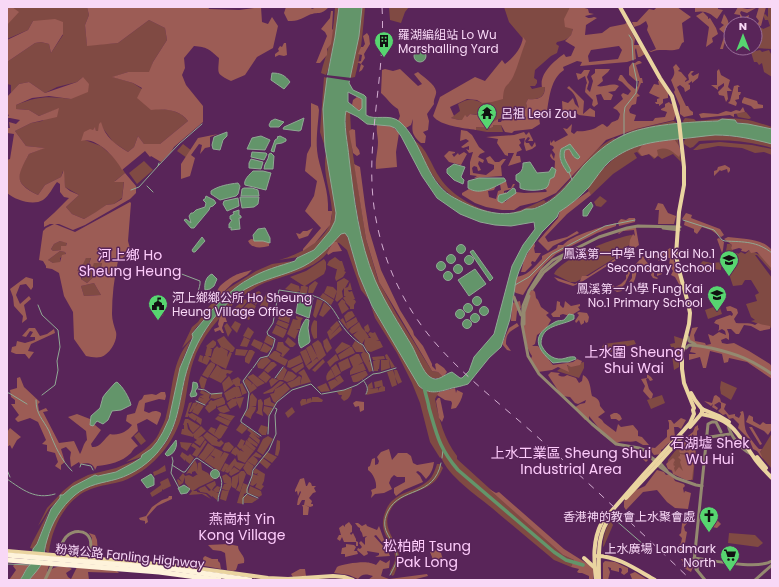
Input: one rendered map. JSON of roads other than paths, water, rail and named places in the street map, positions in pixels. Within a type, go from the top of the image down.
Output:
[{"type":"highway","name":"粉嶺公路 Fanling Highway","points":[[7,555],[219,580]]},
{"type":"highway","name":"粉嶺公路 Fanling Highway","points":[[7,560],[29,557]]},
{"type":"highway","name":"粉嶺公路 Fanling Highway","points":[[49,559],[173,569],[250,580]]},
{"type":"main road","points":[[620,7],[660,78],[672,96],[679,121],[684,167],[684,185],[680,206],[676,248],[677,262],[688,300],[690,313],[689,324],[682,350],[682,369],[684,384],[694,408],[694,414],[690,423],[657,462]]},
{"type":"main road","points":[[678,228],[679,258],[691,301],[692,311],[684,365],[687,383],[693,398],[701,411]]},
{"type":"main road","points":[[694,408],[696,406],[701,411],[728,426],[741,437],[752,455],[772,478]]},
{"type":"main road","points":[[596,580],[596,557],[602,530],[610,514],[701,411]]},
{"type":"main road","points":[[694,414],[701,411],[724,418],[735,426],[744,436],[757,457],[772,474]]},
{"type":"main road","points":[[7,551],[29,557],[49,559],[90,558],[180,566],[268,578],[288,579],[333,576],[354,580]]},
{"type":"main road","points":[[596,557],[608,557],[623,563],[655,580]]},
{"type":"main road","points":[[596,557],[599,580]]},
{"type":"main road","points":[[584,558],[595,569]]},
{"type":"street","points":[[678,228],[651,226],[627,228],[610,232],[553,260],[542,270],[529,291],[523,306],[522,317],[524,338],[528,356],[539,374],[548,383],[612,442],[623,446],[639,448],[679,479],[694,484],[701,484]]},
{"type":"street","points":[[524,338],[524,312],[531,292],[544,272],[574,249]]},
{"type":"street","points":[[514,297],[522,317]]},
{"type":"street","points":[[688,337],[690,342],[696,345]]},
{"type":"street","points":[[686,348],[689,345],[696,345],[732,353],[746,358],[772,374]]},
{"type":"street","points":[[705,580],[695,567],[694,558],[706,441],[709,436],[708,425],[712,422],[718,424],[721,432],[719,436]]},
{"type":"street","points":[[721,432],[725,433],[728,426]]},
{"type":"street","points":[[728,426],[730,434],[747,452],[752,455]]},
{"type":"street","points":[[709,436],[730,434]]},
{"type":"street","points":[[45,580],[65,538],[69,534],[76,531],[87,534],[90,540],[90,558]]},
{"type":"street","points":[[694,558],[757,565],[766,564],[772,561]]},
{"type":"street","points":[[698,572],[698,563],[707,560]]},
{"type":"street","points":[[757,565],[760,569],[759,576]]},
{"type":"street","points":[[755,580],[772,565]]},
{"type":"waterway","points":[[629,35],[632,40],[633,60]]},
{"type":"waterway","points":[[624,135],[625,107],[636,93],[637,82],[633,63]]},
{"type":"waterway","points":[[158,166],[179,144],[202,124]]},
{"type":"waterway","points":[[131,190],[139,187],[159,163]]},
{"type":"waterway","points":[[569,172],[572,180]]},
{"type":"waterway","points":[[147,186],[153,192]]},
{"type":"waterway","points":[[515,285],[529,277],[552,254],[605,226],[635,220]]},
{"type":"waterway","points":[[683,220],[714,230],[722,240],[756,244],[772,253]]},
{"type":"waterway","points":[[177,274],[179,273],[200,281],[197,297],[198,302]]},
{"type":"waterway","points":[[253,368],[260,358],[268,356],[273,347],[275,339],[268,335],[267,332],[273,323],[279,290],[312,295],[320,298],[329,305],[339,319]]},
{"type":"waterway","points":[[38,305],[42,315],[58,330],[60,347],[55,385],[42,395]]},
{"type":"waterway","points":[[339,321],[356,341],[363,345],[369,354],[373,371]]},
{"type":"waterway","points":[[275,378],[283,367]]},
{"type":"waterway","points":[[322,394],[344,390],[357,385],[373,374],[396,368]]},
{"type":"waterway","points":[[252,369],[243,381],[249,393],[247,409],[241,422],[261,436]]},
{"type":"waterway","points":[[363,380],[367,387],[366,394]]},
{"type":"waterway","points":[[268,434],[269,416],[277,402],[292,390],[311,384],[321,394]]},
{"type":"waterway","points":[[424,386],[439,441],[458,470],[554,552],[566,560],[583,565]]},
{"type":"waterway","points":[[198,389],[205,390],[211,394],[222,393]]},
{"type":"waterway","points":[[7,393],[27,404]]},
{"type":"waterway","points":[[36,400],[37,409],[61,457],[72,471]]},
{"type":"waterway","points":[[196,401],[205,405]]},
{"type":"waterway","points":[[258,498],[247,493],[247,489],[253,470],[269,450],[276,434],[275,415],[277,409],[275,408]]},
{"type":"waterway","points":[[442,458],[443,450]]},
{"type":"waterway","points":[[172,457],[173,461],[171,473],[179,488]]},
{"type":"waterway","points":[[172,465],[185,472],[197,458],[213,469]]},
{"type":"waterway","points":[[390,575],[396,564],[397,557],[394,545],[388,536],[385,525],[385,519],[388,511],[394,503],[401,498],[425,487],[432,482],[441,463]]},
{"type":"waterway","points":[[80,467],[81,464],[91,466],[93,470]]},
{"type":"waterway","points":[[7,470],[10,477]]},
{"type":"waterway","points":[[218,501],[222,486],[220,476]]},
{"type":"waterway","points":[[7,479],[35,495],[48,496],[55,494]]},
{"type":"waterway","points":[[243,504],[243,498],[247,494]]},
{"type":"waterway","points":[[613,518],[651,551]]},
{"type":"waterway","points":[[7,564],[30,565]]},
{"type":"railway","points":[[382,7],[381,57],[372,157],[372,182],[377,226],[382,245],[388,263],[404,298],[425,331],[462,371],[561,458],[691,580]]},
{"type":"place","name":"羅湖編組站 Lo Wu Marshalling Yard","points":[[384,58]]},
{"type":"place","name":"呂祖 Leoi Zou","points":[[487,130]]},
{"type":"place","name":"鳳溪第一中學 Fung Kai No.1 Secondary School","points":[[729,277]]},
{"type":"place","name":"鳳溪第一小學 Fung Kai No.1 Primary School","points":[[717,312]]},
{"type":"place","name":"河上鄉鄉公所 Ho Sheung Heung Village Office","points":[[158,321]]},
{"type":"place","name":"香港神的教會上水聚會處","points":[[709,533]]},
{"type":"place","name":"上水廣場 Landmark North","points":[[730,572]]},
{"type":"district","name":"河上鄉 Ho Sheung Heung","points":[[130,264]]},
{"type":"district","name":"上水圍 Sheung Shui Wai","points":[[634,360]]},
{"type":"district","name":"石湖墟 Shek Wu Hui","points":[[710,452]]},
{"type":"district","name":"上水工業區 Sheung Shui Industrial Area","points":[[571,462]]},
{"type":"district","name":"燕崗村 Yin Kong Village","points":[[242,528]]},
{"type":"district","name":"松柏朗 Tsung Pak Long","points":[[427,554]]}]
